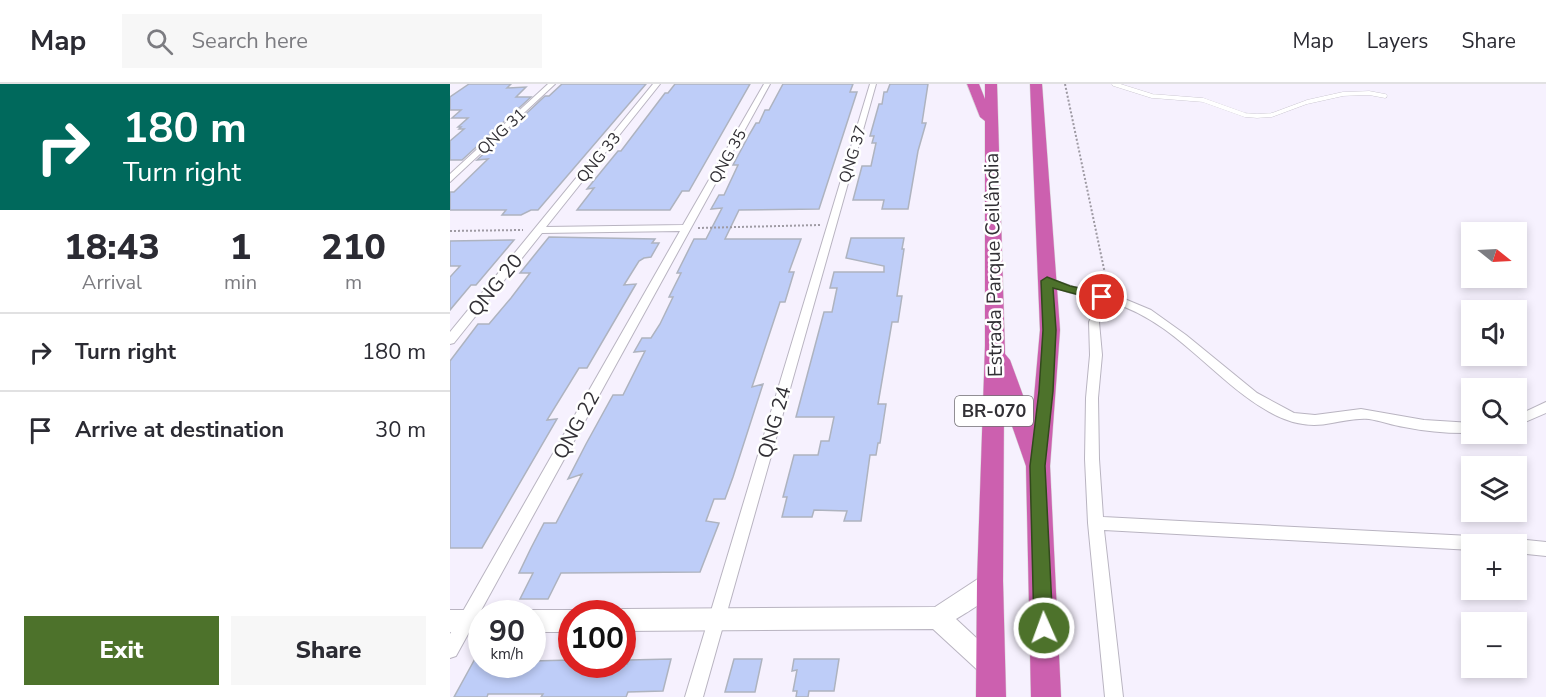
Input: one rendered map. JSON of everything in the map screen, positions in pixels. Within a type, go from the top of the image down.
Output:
[{"type":"highway","points":[[973,84],[991,132]]},
{"type":"highway","name":"Estrada Parque Ceilândia","points":[[991,84],[995,346],[990,581],[991,697]]},
{"type":"highway","name":"BR-070","points":[[1036,84],[1049,340],[1038,466],[1047,697]]},
{"type":"highway","points":[[995,346],[1038,466]]},
{"type":"street","name":"QNG 31","points":[[450,179],[552,84]]},
{"type":"street","name":"QNG 33","points":[[540,230],[657,84]]},
{"type":"street","name":"QNG 35","points":[[686,228],[767,84]]},
{"type":"street","name":"QNG 37","points":[[831,225],[873,84]]},
{"type":"street","name":"QNG 24","points":[[694,697],[831,225]]},
{"type":"street","points":[[540,230],[686,228]]},
{"type":"street","name":"QNG 22","points":[[450,650],[686,228]]},
{"type":"street","name":"QNG 20","points":[[450,340],[540,230]]},
{"type":"street","points":[[1047,281],[1067,289],[1111,299],[1147,314],[1234,381],[1292,417],[1313,422],[1355,414],[1376,414],[1406,423],[1461,427]]},
{"type":"street","points":[[1111,299],[1100,309],[1094,322],[1096,355],[1092,398],[1092,459],[1095,523],[1114,697]]},
{"type":"street","points":[[1527,417],[1546,406]]},
{"type":"street","points":[[1095,523],[1461,542]]},
{"type":"street","points":[[1527,547],[1546,549]]},
{"type":"street","points":[[636,620],[937,618],[967,600],[990,581]]},
{"type":"street","points":[[937,618],[991,667]]},
{"type":"lane","points":[[1114,84],[1152,96],[1203,100],[1257,117],[1268,116],[1307,102],[1343,94],[1369,93],[1385,96]]},
{"type":"path","points":[[1065,84],[1111,299]]},
{"type":"path","points":[[686,228],[831,225]]},
{"type":"path","points":[[450,231],[540,230]]},
{"type":"building","points":[[469,84],[511,84],[507,88],[526,87],[516,97],[531,97],[462,160],[450,160],[450,141],[464,129],[458,127],[468,118],[452,118],[461,110],[450,110],[450,97]]},
{"type":"building","points":[[562,84],[646,84],[538,210],[531,210],[521,215],[502,215],[506,210],[450,210],[450,192],[454,192],[488,159],[477,160],[545,96],[549,96]]},
{"type":"building","points":[[675,84],[750,84],[689,191],[682,191],[670,210],[577,210],[594,188],[587,189],[618,151],[621,151],[665,93],[668,93]]},
{"type":"building","points":[[783,84],[853,84],[850,92],[857,92],[819,209],[739,210],[725,239],[801,239],[789,272],[794,272],[785,302],[780,302],[752,387],[763,384],[733,477],[725,499],[714,499],[706,521],[719,523],[700,572],[561,573],[548,599],[520,599],[533,573],[519,573],[531,548],[544,523],[556,523],[582,474],[568,479],[586,444],[613,395],[623,395],[645,351],[634,352],[642,338],[651,338],[660,324],[673,297],[669,297],[681,273],[677,273],[694,239],[706,239],[722,208],[711,209],[719,195],[724,195],[738,165],[733,165],[756,123],[759,123],[765,110],[769,110]]},
{"type":"building","points":[[890,84],[928,84],[922,123],[926,123],[918,151],[908,209],[882,209],[884,200],[853,200],[862,166],[871,166],[876,143],[872,143],[874,136],[870,136],[879,104],[882,104],[884,92],[887,92]]},
{"type":"building","points":[[549,237],[655,239],[652,243],[659,243],[651,257],[639,261],[624,285],[636,284],[587,368],[579,368],[547,420],[557,419],[482,548],[450,548],[450,361],[478,324],[489,324],[511,298],[530,273],[520,273]]},
{"type":"building","points":[[851,238],[904,238],[897,296],[902,296],[898,322],[892,322],[878,404],[886,404],[880,443],[878,443],[876,455],[870,455],[861,521],[844,521],[847,511],[814,510],[812,517],[782,517],[787,497],[783,497],[794,455],[818,455],[821,441],[829,441],[834,417],[796,417],[824,312],[832,312],[837,288],[830,288],[834,272],[884,272],[884,266],[846,258]]},
{"type":"building","points":[[514,240],[476,285],[471,285],[450,310],[450,277],[460,266],[450,266],[450,241]]},
{"type":"building","points":[[671,659],[663,691],[628,692],[626,697],[541,697],[543,694],[488,694],[487,697],[454,697],[468,672],[468,678],[546,678],[546,661],[558,660],[558,678],[636,678],[636,660]]},
{"type":"building","points":[[734,659],[762,659],[755,692],[725,692]]},
{"type":"building","points":[[794,659],[839,659],[834,691],[809,691],[808,697],[796,697],[797,691],[793,691],[797,670],[792,671]]},
{"type":"route","points":[[1044,628],[1038,466],[1050,330],[1047,281],[1067,289],[1102,297]]}]
